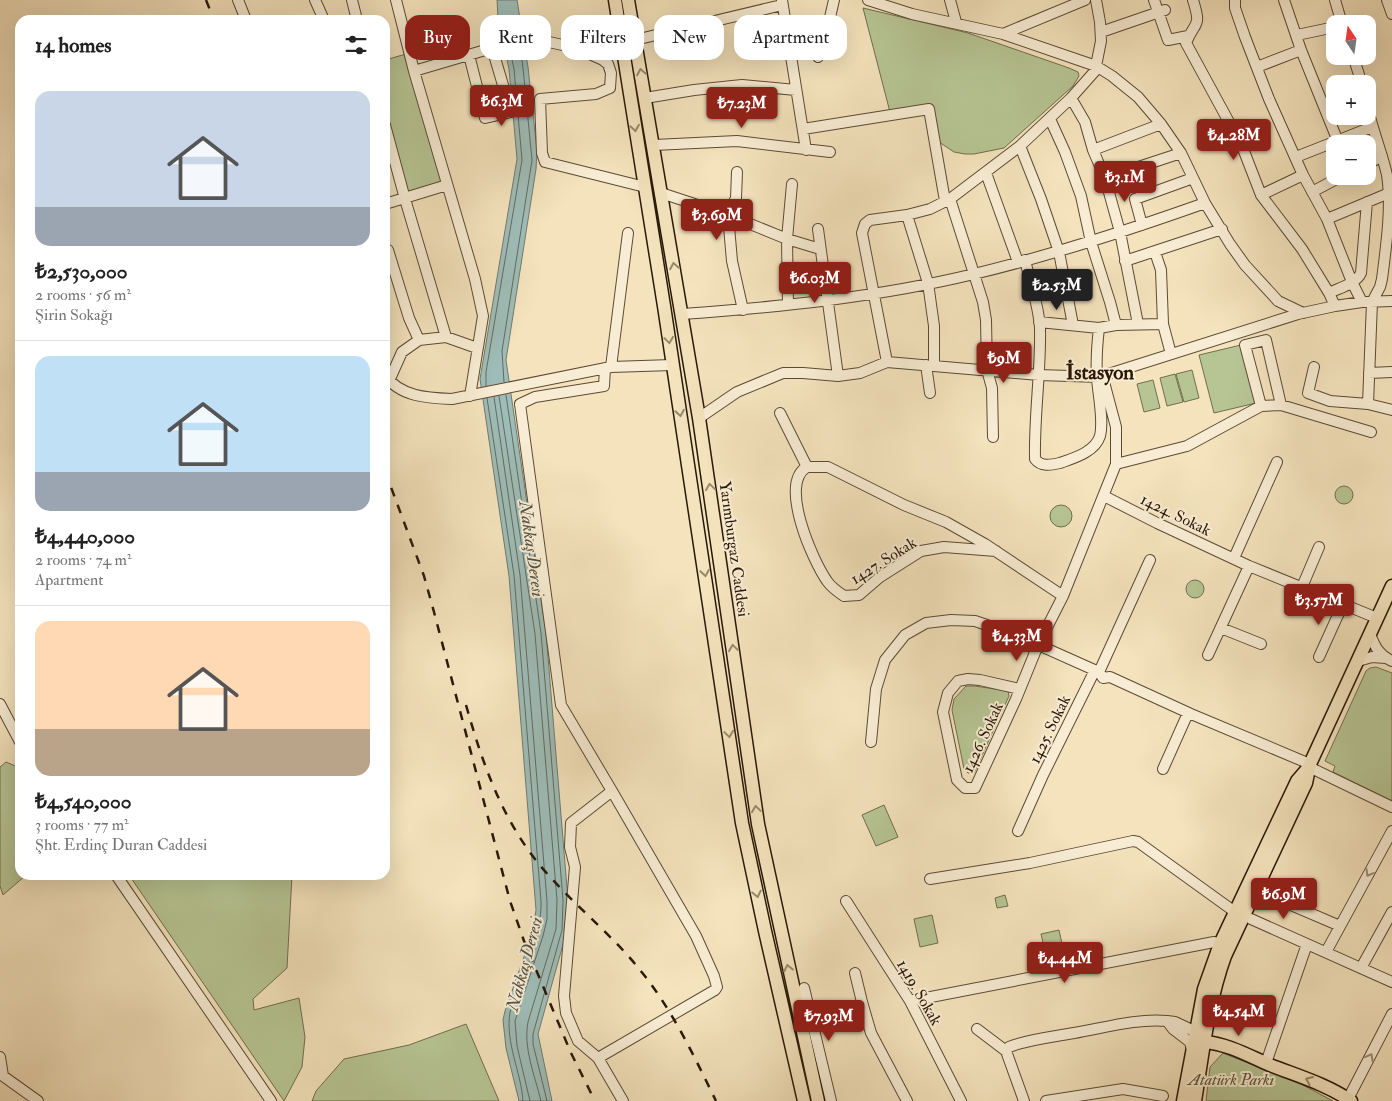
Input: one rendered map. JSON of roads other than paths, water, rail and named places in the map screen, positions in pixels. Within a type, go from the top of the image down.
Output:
[{"type":"main road","name":"Yarımburgaz Caddesi","points":[[628,0],[631,15]]},
{"type":"main road","name":"Yarımburgaz Caddesi","points":[[615,4],[645,187],[742,823],[804,1101]]},
{"type":"main road","name":"Yarımburgaz Caddesi","points":[[638,60],[700,418],[758,824],[818,1101]]},
{"type":"main road","points":[[665,316],[682,314]]},
{"type":"main road","points":[[1195,1101],[1204,989],[1220,944],[1243,915],[1256,890],[1306,783],[1309,766],[1392,586]]},
{"type":"main road","points":[[1183,1101],[1192,1052],[1207,1023],[1220,972],[1297,780],[1309,766]]},
{"type":"main road","points":[[1200,1037],[1336,1092],[1349,1100]]},
{"type":"street","points":[[238,0],[244,15]]},
{"type":"street","points":[[315,0],[322,15]]},
{"type":"street","points":[[352,0],[356,15]]},
{"type":"street","points":[[396,0],[414,71],[475,279],[483,316],[470,396]]},
{"type":"street","points":[[831,15],[834,0]]},
{"type":"street","points":[[868,0],[912,14],[956,22],[1004,34],[1096,66],[1112,76],[1138,97],[1161,124],[1181,153],[1205,203],[1245,265],[1278,301],[1303,313]]},
{"type":"street","points":[[1004,34],[1085,0]]},
{"type":"street","points":[[887,362],[862,233],[865,224],[870,220],[907,215],[948,200],[1020,146],[1050,119],[1095,71],[1101,41],[1096,0]]},
{"type":"street","points":[[1154,0],[1162,11],[1168,40],[1188,36]]},
{"type":"street","points":[[1193,0],[1198,18],[1196,27],[1188,36],[1186,43],[1242,146],[1261,195],[1302,249],[1329,293],[1334,306]]},
{"type":"street","points":[[1235,0],[1235,8],[1257,67],[1302,175],[1327,219],[1352,282],[1367,302],[1368,404]]},
{"type":"street","points":[[1284,0],[1301,50],[1336,135]]},
{"type":"street","points":[[1335,0],[1339,15]]},
{"type":"street","points":[[1387,0],[1392,14]]},
{"type":"street","points":[[954,1],[956,22]]},
{"type":"street","points":[[644,38],[782,2],[806,150]]},
{"type":"street","points":[[1101,32],[1162,11]]},
{"type":"street","points":[[1297,35],[1326,29]]},
{"type":"street","points":[[551,42],[576,48],[603,60],[608,64],[611,74],[610,88],[596,94],[540,99],[542,153],[545,162],[645,187]]},
{"type":"street","points":[[1257,67],[1301,50]]},
{"type":"street","points":[[470,59],[485,118],[511,112],[499,60]]},
{"type":"street","points":[[414,71],[452,60]]},
{"type":"street","points":[[645,98],[742,85],[796,90]]},
{"type":"street","points":[[1071,98],[1085,122],[1093,150],[1105,178],[1120,232],[1138,324]]},
{"type":"street","points":[[803,129],[928,109],[948,200],[983,302],[986,320],[988,370],[992,388],[993,437]]},
{"type":"street","points":[[1050,119],[1065,152],[1081,196],[1091,242],[1116,325]]},
{"type":"street","points":[[1093,150],[1161,124]]},
{"type":"street","points":[[1349,135],[1372,127],[1390,175],[1382,279],[1380,287],[1367,302]]},
{"type":"street","points":[[654,145],[737,140],[830,152]]},
{"type":"street","points":[[390,144],[446,336]]},
{"type":"street","points":[[1296,157],[1326,144]]},
{"type":"street","points":[[1020,146],[1041,199],[1058,252],[1073,325]]},
{"type":"street","points":[[1105,178],[1181,153]]},
{"type":"street","points":[[1376,159],[1382,156]]},
{"type":"street","points":[[737,172],[736,198],[728,215],[732,261],[743,310]]},
{"type":"street","points":[[986,173],[1021,261],[1039,322],[1039,375],[1034,435],[1035,459],[1040,464],[1052,465],[1076,458],[1091,449],[1100,437],[1101,380],[1099,328]]},
{"type":"street","points":[[1261,195],[1302,175]]},
{"type":"street","points":[[1142,225],[1135,199],[1192,178]]},
{"type":"street","points":[[788,304],[787,239],[792,184]]},
{"type":"street","points":[[390,203],[447,185]]},
{"type":"street","points":[[1312,192],[1326,185]]},
{"type":"street","points":[[1327,219],[1389,193]]},
{"type":"street","points":[[661,194],[728,215],[787,239],[820,249]]},
{"type":"street","points":[[1329,293],[1352,282],[1361,273],[1367,202]]},
{"type":"street","points":[[682,314],[743,310],[826,300],[974,274],[1091,242],[1205,203]]},
{"type":"street","points":[[907,215],[928,283],[934,326],[930,365],[930,393]]},
{"type":"street","points":[[818,229],[826,300],[835,343],[838,376]]},
{"type":"street","points":[[1125,261],[1222,229]]},
{"type":"street","points":[[598,1058],[715,990],[716,987],[714,976],[696,936],[562,705],[520,404],[535,397],[604,386],[628,233]]},
{"type":"street","points":[[1155,252],[1161,270],[1163,324],[1171,354]]},
{"type":"street","points":[[390,256],[409,318],[419,340]]},
{"type":"street","points":[[700,418],[737,392],[783,373],[838,376],[860,373],[887,362],[1101,380],[1171,354],[1303,313],[1334,306],[1392,301]]},
{"type":"street","points":[[1039,322],[1099,328],[1116,325],[1163,324]]},
{"type":"street","points":[[390,373],[402,352],[419,340],[446,336],[477,348]]},
{"type":"street","points":[[1261,406],[1245,345],[1266,340],[1281,405]]},
{"type":"street","points":[[390,380],[408,394],[452,399],[608,367],[672,364]]},
{"type":"street","points":[[1314,367],[1308,393],[1330,400],[1368,404],[1392,410]]},
{"type":"street","points":[[1369,373],[1392,372]]},
{"type":"street","name":"1426. Sokak","points":[[1020,689],[968,679],[958,680],[948,693],[943,712],[957,780],[965,788],[975,788],[1020,689],[1038,645],[1063,596],[1116,464],[1116,427],[1101,380]]},
{"type":"street","points":[[1116,464],[1187,446],[1261,406],[1281,405],[1371,432]]},
{"type":"street","points":[[780,413],[808,467]]},
{"type":"street","points":[[1234,558],[1277,462]]},
{"type":"street","name":"1427. Sokak","points":[[996,551],[944,547],[931,548],[920,552],[880,577],[859,595],[844,596],[827,582],[807,542],[795,488],[800,474],[808,467],[828,467],[904,505],[946,522],[996,551],[1063,596]]},
{"type":"street","name":"1424. Sokak","points":[[1104,496],[1249,566],[1377,618]]},
{"type":"street","points":[[1302,587],[1319,547]]},
{"type":"street","name":"1425. Sokak","points":[[1018,830],[1043,775],[1097,671],[1150,560]]},
{"type":"street","points":[[1208,655],[1249,566]]},
{"type":"street","points":[[1319,657],[1343,604]]},
{"type":"street","points":[[871,742],[876,690],[884,660],[905,635],[926,623],[951,620],[975,621],[1016,635],[1097,671],[1106,671],[1110,677],[1309,766],[1392,807]]},
{"type":"street","points":[[1221,628],[1261,644]]},
{"type":"street","points":[[1370,634],[1376,648],[1389,659]]},
{"type":"street","points":[[1358,661],[1372,657],[1389,659]]},
{"type":"street","points":[[0,704],[15,732]]},
{"type":"street","points":[[1163,769],[1188,713]]},
{"type":"street","points":[[612,791],[571,823],[570,847],[575,867],[564,996],[566,1013],[578,1041],[598,1058],[623,1101]]},
{"type":"street","points":[[1326,952],[1392,831]]},
{"type":"street","points":[[930,879],[1030,862],[1133,841],[1138,842],[1243,915],[1392,982]]},
{"type":"street","points":[[119,880],[271,1101]]},
{"type":"street","points":[[1256,890],[1340,926]]},
{"type":"street","name":"1419. Sokak","points":[[846,901],[910,1001],[961,1101]]},
{"type":"street","points":[[1361,968],[1392,912]]},
{"type":"street","points":[[910,1001],[1214,942],[1220,944]]},
{"type":"street","points":[[1266,1063],[1306,944]]},
{"type":"street","points":[[855,973],[871,1033],[907,1101]]},
{"type":"street","points":[[804,988],[831,1101]]},
{"type":"street","points":[[1349,1100],[1392,1014]]},
{"type":"street","points":[[1006,1051],[1014,1045],[1042,1039],[1156,1020],[1175,1022],[1200,1037]]},
{"type":"street","points":[[1167,1021],[1173,1029],[1190,1042],[1192,1052]]},
{"type":"street","points":[[977,1030],[1006,1051],[1024,1101]]},
{"type":"street","points":[[0,1058],[2,1078],[38,1101]]},
{"type":"street","points":[[1046,1101],[1123,1089],[1163,1096]]},
{"type":"water","points":[[497,0],[517,0],[519,15],[498,15]]},
{"type":"water","name":"Nakkaş Deresi","points":[[507,60],[527,60],[537,151],[536,169],[506,360],[546,633],[568,900],[564,941],[538,1034],[552,1101],[519,1101],[506,1048],[503,1020],[532,934],[536,910],[509,576],[480,379],[517,159]]},
{"type":"railway","points":[[206,0],[212,15]]},
{"type":"railway","points":[[390,484],[424,576],[510,901],[524,941],[571,1053],[595,1101]]},
{"type":"railway","points":[[466,705],[489,776],[522,841],[553,880],[619,946],[652,985],[682,1033],[716,1101]]},
{"type":"district","name":"İstasyon","points":[[1100,372]]},
{"type":"park label","name":"Atatürk Parkı","points":[[1231,1079]]}]
